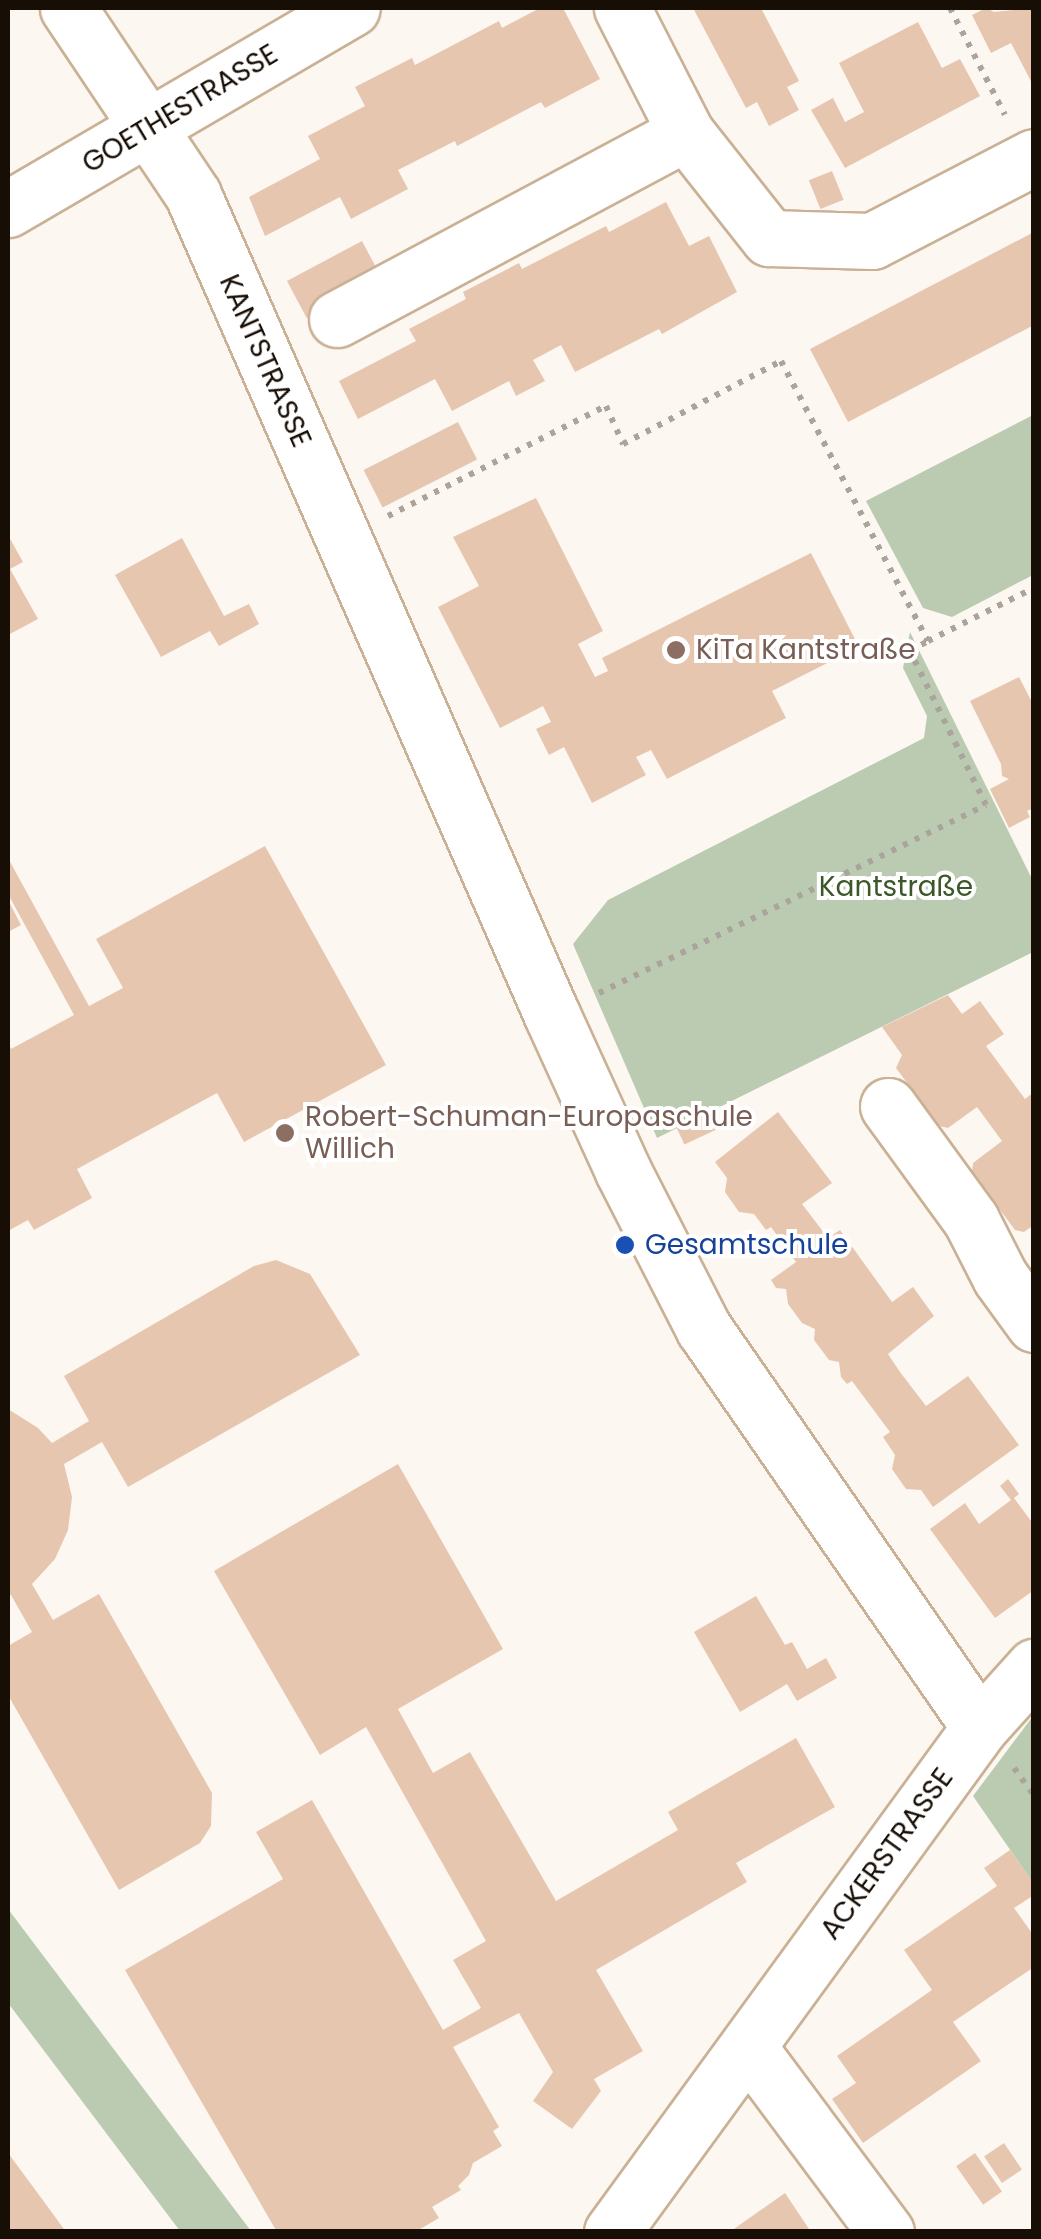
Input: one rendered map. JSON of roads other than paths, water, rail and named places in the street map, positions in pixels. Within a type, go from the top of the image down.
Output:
[{"type":"street","name":"KANTSTRASSE","points":[[68,8],[152,128],[193,196],[552,1015],[623,1172],[704,1330],[980,1727]]},
{"type":"street","name":"GOETHESTRASSE","points":[[8,209],[352,8]]},
{"type":"street","points":[[622,8],[686,133],[769,238],[872,242],[1032,158]]},
{"type":"street","points":[[336,318],[686,133]]},
{"type":"street","points":[[888,1106],[971,1220],[1000,1277],[1034,1324]]},
{"type":"street","name":"ACKERSTRASSE","points":[[612,2232],[980,1727],[1034,1667]]},
{"type":"street","points":[[748,2047],[886,2232]]},
{"type":"place","name":"KiTa Kantstraße","points":[[676,650]]},
{"type":"place","name":"Robert-Schuman-Europaschule Willich","points":[[285,1133]]},
{"type":"place","name":"Gesamtschule","points":[[625,1245]]},
{"type":"park label","name":"Kantstraße","points":[[896,887]]}]
